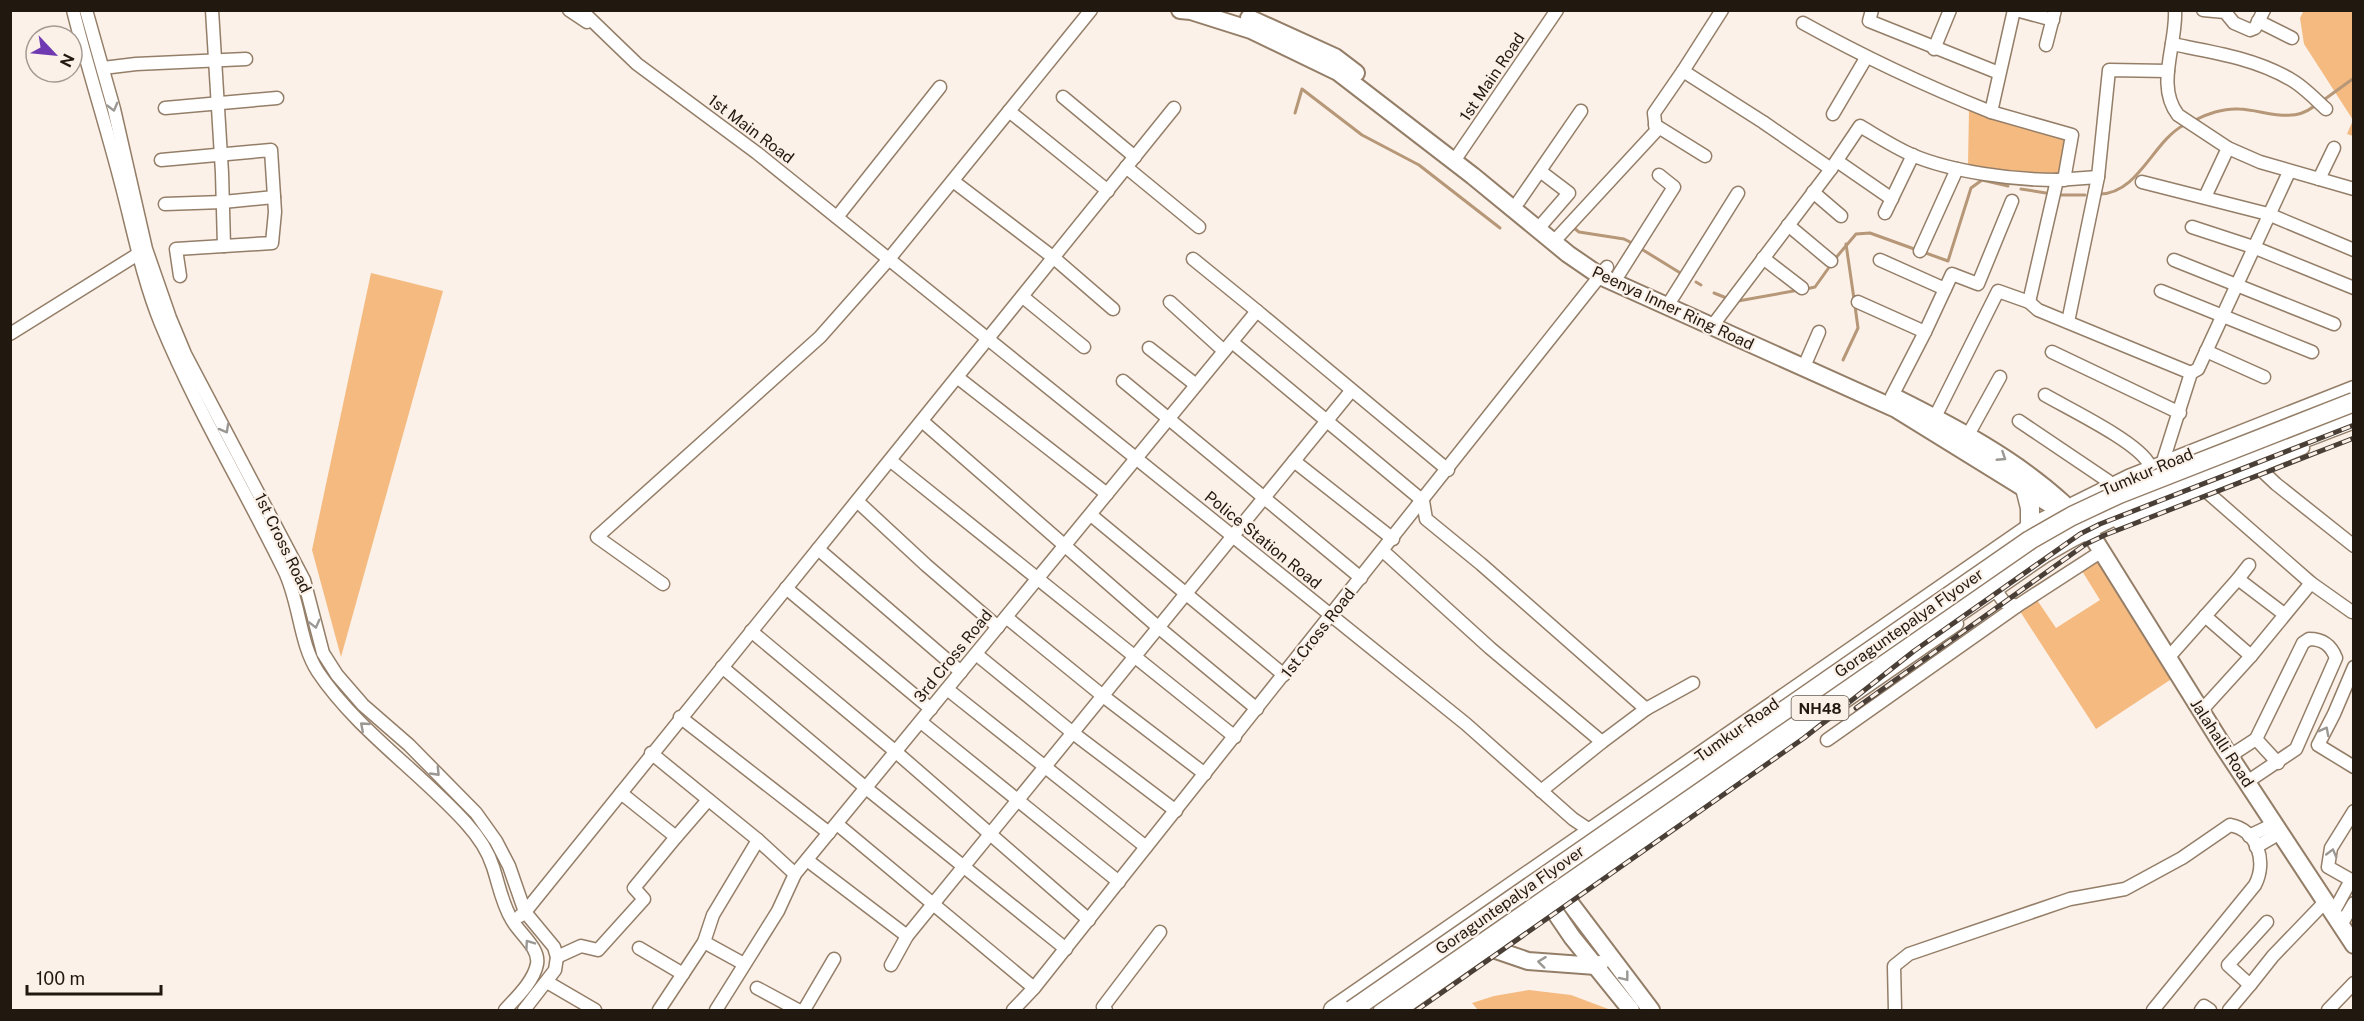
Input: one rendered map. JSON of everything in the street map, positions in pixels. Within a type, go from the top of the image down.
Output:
[{"type":"highway","name":"Tumkur Road","points":[[1333,1011],[1536,869],[1589,829],[2026,530],[2070,506],[2176,459],[2354,390]]},
{"type":"highway","name":"Goraguntepalya Flyover","points":[[1352,1011],[2030,540],[2072,516],[2119,494],[2354,402]]},
{"type":"highway","name":"Goraguntepalya Flyover","points":[[1371,1011],[1835,687],[2043,545],[2137,497],[2354,414]]},
{"type":"highway","name":"Tumkur Road","points":[[1383,1011],[1554,898],[1608,855],[2033,560],[2092,536],[2141,503],[2199,485],[2354,419]]},
{"type":"highway","points":[[2025,488],[2030,508],[2026,530]]},
{"type":"main road","name":"Peenya Inner Ring Road","points":[[1180,10],[1191,11],[1251,30],[1338,72],[1519,201],[1558,237],[1609,272],[1896,409],[2025,488],[2070,506]]},
{"type":"main road","name":"Peenya Inner Ring Road","points":[[1225,10],[1259,21],[1335,57],[1457,157],[1568,254],[1806,362],[1892,396],[1935,417],[1968,435],[2039,481],[2070,506]]},
{"type":"main road","name":"Jalahalli Road","points":[[2070,506],[2092,536],[2201,711],[2354,945]]},
{"type":"main road","points":[[1536,869],[1554,898],[1603,962],[1651,1011]]},
{"type":"main road","points":[[1490,948],[1528,961],[1603,962]]},
{"type":"main road","points":[[1603,962],[1631,1011]]},
{"type":"street","points":[[74,10],[91,81],[142,251],[160,321],[177,361],[287,575],[300,616],[307,649],[318,672],[354,717],[396,754],[467,824],[482,844],[492,864],[512,921],[537,955],[537,964],[527,984],[505,1011]]},
{"type":"street","name":"1st Cross Road","points":[[86,10],[103,68],[142,251],[185,354],[304,580],[323,653],[337,675],[363,705],[409,745],[476,813],[505,858],[525,912],[554,947],[556,957]]},
{"type":"street","points":[[212,10],[224,246]]},
{"type":"street","name":"1st Main Road","points":[[569,10],[584,22],[594,24]]},
{"type":"street","name":"1st Main Road","points":[[581,10],[637,64],[757,153],[889,260]]},
{"type":"street","points":[[663,584],[597,537],[820,337],[889,260],[1091,10]]},
{"type":"street","name":"1st Main Road","points":[[1457,157],[1557,10]]},
{"type":"street","points":[[1558,237],[1656,131],[1654,113],[1722,10]]},
{"type":"street","points":[[1872,10],[1869,21],[1999,74]]},
{"type":"street","points":[[1934,49],[1950,10]]},
{"type":"street","points":[[1991,112],[2015,10],[2054,15],[2046,45]]},
{"type":"street","points":[[2175,10],[2176,21],[2168,71],[2169,101],[2173,110],[2188,123],[2228,148],[2289,172],[2354,189]]},
{"type":"street","points":[[2203,10],[2225,12],[2234,23],[2250,30],[2253,30],[2261,16],[2292,38]]},
{"type":"street","points":[[1803,23],[1866,58],[1922,84],[1991,112],[2072,135],[2029,302]]},
{"type":"street","points":[[2172,44],[2234,57],[2263,66],[2291,79],[2326,109]]},
{"type":"street","points":[[1833,114],[1866,58]]},
{"type":"street","points":[[103,68],[136,64],[246,59]]},
{"type":"street","points":[[2068,322],[2098,177],[2109,70],[2168,71]]},
{"type":"street","points":[[1683,71],[1892,199]]},
{"type":"street","points":[[837,217],[940,87]]},
{"type":"street","points":[[1063,97],[1135,157]]},
{"type":"street","points":[[165,108],[277,98]]},
{"type":"street","points":[[512,921],[525,912],[680,717],[891,461],[1174,108]]},
{"type":"street","points":[[1009,111],[1108,191]]},
{"type":"street","points":[[1519,201],[1581,111]]},
{"type":"street","points":[[1655,125],[1705,156]]},
{"type":"street","points":[[1716,321],[1834,165],[1860,126],[1913,155],[1957,169],[2057,187],[2098,177]]},
{"type":"street","points":[[2205,197],[2228,148]]},
{"type":"street","points":[[2319,179],[2334,148]]},
{"type":"street","points":[[161,160],[271,150],[274,197],[272,243],[176,249],[180,276]]},
{"type":"street","points":[[1885,213],[1913,155]]},
{"type":"street","points":[[1126,167],[1199,227]]},
{"type":"street","points":[[1920,251],[1957,169]]},
{"type":"street","points":[[1540,171],[1569,193],[1543,223]]},
{"type":"street","points":[[2164,458],[2192,373],[2198,369],[2235,284],[2289,172]]},
{"type":"street","name":"1st Cross Road","points":[[1013,1011],[1066,949],[1361,578],[1609,272],[1674,187],[1659,175]]},
{"type":"street","points":[[953,181],[1054,258],[1113,309]]},
{"type":"street","points":[[2142,182],[2268,214],[2354,250]]},
{"type":"street","points":[[1813,192],[1841,216]]},
{"type":"street","points":[[1671,300],[1738,193]]},
{"type":"street","points":[[165,204],[274,197]]},
{"type":"street","points":[[1978,284],[2013,201]]},
{"type":"street","points":[[1788,225],[1831,261]]},
{"type":"street","points":[[2192,227],[2253,247],[2354,288]]},
{"type":"street","points":[[10,334],[142,251]]},
{"type":"street","points":[[1763,258],[1802,288]]},
{"type":"street","points":[[1192,259],[1448,470]]},
{"type":"street","name":"Police Station Road","points":[[889,260],[1466,724],[1541,791],[1589,829],[1608,855]]},
{"type":"street","points":[[1880,260],[1945,289]]},
{"type":"street","points":[[2174,260],[2334,324]]},
{"type":"street","points":[[1892,396],[1952,274],[2029,302],[2038,310],[2192,373]]},
{"type":"street","points":[[1935,417],[1998,291]]},
{"type":"street","points":[[2161,291],[2312,352]]},
{"type":"street","points":[[1023,297],[1084,347]]},
{"type":"street","points":[[1170,302],[1327,421],[1424,501],[1426,519],[1646,709]]},
{"type":"street","points":[[1858,302],[1925,332]]},
{"type":"street","name":"3rd Cross Road","points":[[716,1011],[778,911],[795,874],[1257,311]]},
{"type":"street","points":[[1806,362],[1819,332]]},
{"type":"street","points":[[1149,348],[1196,386]]},
{"type":"street","points":[[2206,351],[2264,377]]},
{"type":"street","points":[[2052,352],[2180,412]]},
{"type":"street","points":[[957,377],[1107,494]]},
{"type":"street","points":[[1968,435],[2000,377]]},
{"type":"street","points":[[1123,381],[1361,578]]},
{"type":"street","points":[[2070,506],[2108,481],[2354,384]]},
{"type":"street","points":[[891,965],[907,936],[1352,391]]},
{"type":"street","points":[[2045,395],[2133,447],[2149,464]]},
{"type":"street","points":[[922,421],[1158,627],[1257,709]]},
{"type":"street","points":[[2019,421],[2060,446],[2108,481]]},
{"type":"street","points":[[2199,485],[2258,466],[2354,427]]},
{"type":"street","points":[[891,461],[1235,737]]},
{"type":"street","points":[[1294,461],[1393,539]]},
{"type":"street","points":[[2258,466],[2276,484],[2354,546]]},
{"type":"street","points":[[2199,485],[2311,583],[2352,612]]},
{"type":"street","points":[[857,501],[998,627]]},
{"type":"street","points":[[1091,515],[1284,675]]},
{"type":"street","points":[[1404,1009],[1490,948],[1554,898],[2050,560],[2092,536]]},
{"type":"street","points":[[1827,740],[2017,606],[2092,536]]},
{"type":"street","points":[[818,549],[961,672]]},
{"type":"street","points":[[1383,551],[1490,648],[1602,742]]},
{"type":"street","points":[[2168,658],[2249,566]]},
{"type":"street","points":[[2238,579],[2284,614]]},
{"type":"street","points":[[2201,711],[2251,656],[2311,583]]},
{"type":"street","points":[[786,588],[931,709]]},
{"type":"street","points":[[1999,595],[2004,602],[2017,606]]},
{"type":"street","points":[[2205,616],[2251,656]]},
{"type":"street","points":[[1006,617],[1103,696],[1205,774]]},
{"type":"street","points":[[751,631],[896,752],[1089,920]]},
{"type":"street","points":[[2230,756],[2256,739],[2303,643],[2309,639],[2325,642],[2333,650],[2336,658],[2296,750],[2247,782]]},
{"type":"street","points":[[976,654],[1073,733],[1176,811]]},
{"type":"street","points":[[722,666],[866,788],[1066,949]]},
{"type":"street","points":[[2354,668],[2318,745],[2354,768]]},
{"type":"street","points":[[1541,791],[1646,709],[1694,683]]},
{"type":"street","points":[[947,689],[1146,848]]},
{"type":"street","points":[[680,717],[833,828],[933,905],[1034,988]]},
{"type":"street","points":[[921,722],[1119,882]]},
{"type":"street","points":[[2256,739],[2278,763]]},
{"type":"street","points":[[651,753],[758,840],[795,874]]},
{"type":"street","points":[[621,793],[676,837]]},
{"type":"street","points":[[524,1011],[555,970],[556,957],[580,946],[598,950],[644,899],[634,888],[708,800]]},
{"type":"street","points":[[2333,913],[2351,880],[2328,867],[2331,848],[2354,811]]},
{"type":"street","points":[[1895,1011],[1894,966],[1909,954],[2070,899],[2125,889],[2182,858],[2229,825],[2238,826],[2260,853],[2262,866],[2255,885],[2153,1011]]},
{"type":"street","points":[[2253,842],[2277,828]]},
{"type":"street","points":[[1324,1011],[1589,829]]},
{"type":"street","points":[[659,1011],[704,942],[713,915],[758,840]]},
{"type":"street","points":[[807,860],[907,936]]},
{"type":"street","points":[[2229,1011],[2274,956],[2333,913],[2354,903]]},
{"type":"street","points":[[2250,985],[2228,965],[2267,922]]},
{"type":"street","points":[[1106,1011],[1103,1007],[1160,932]]},
{"type":"street","points":[[704,942],[744,964]]},
{"type":"street","points":[[639,948],[683,974]]},
{"type":"street","points":[[804,1011],[834,959]]},
{"type":"street","points":[[547,982],[595,1011]]},
{"type":"street","points":[[2328,1011],[2354,983]]},
{"type":"street","points":[[757,988],[798,1011]]},
{"type":"street","points":[[2200,1011],[2204,1006],[2210,1011]]},
{"type":"shaded area","points":[[2304,10],[2353,11],[2353,120],[2304,44],[2300,18]]},
{"type":"shaded area","points":[[1969,109],[2075,136],[2066,181],[1968,165]]},
{"type":"shaded area","points":[[2353,120],[2353,136],[2347,134]]},
{"type":"shaded area","points":[[371,273],[443,291],[341,657],[312,550]]},
{"type":"shaded area","points":[[2095,556],[2173,678],[2096,729],[2016,605],[2033,594],[2056,628],[2100,600],[2079,566]]},
{"type":"shaded area","points":[[1529,990],[1571,995],[1611,1010],[1478,1010],[1472,1003],[1494,996]]},
{"type":"waterway","points":[[2325,99],[2354,78]]},
{"type":"waterway","points":[[1295,113],[1302,89],[1362,135],[1419,165],[1500,228]]},
{"type":"waterway","points":[[2193,121],[2227,109],[2296,115],[2313,107]]},
{"type":"waterway","points":[[2100,194],[2114,191],[2136,176],[2163,142],[2184,125]]},
{"type":"waterway","points":[[1923,252],[1948,261],[1971,188],[1982,180],[2008,186]]},
{"type":"waterway","points":[[2021,189],[2052,194]]},
{"type":"waterway","points":[[2058,195],[2085,195]]},
{"type":"waterway","points":[[1574,228],[1579,232],[1630,242]]},
{"type":"waterway","points":[[1834,260],[1856,234],[1870,233],[1917,250]]},
{"type":"waterway","points":[[1846,244],[1854,299]]},
{"type":"waterway","points":[[1643,250],[1682,274]]},
{"type":"waterway","points":[[1806,289],[1815,287],[1830,266]]},
{"type":"waterway","points":[[1696,282],[1701,285]]},
{"type":"waterway","points":[[1738,301],[1799,290]]},
{"type":"waterway","points":[[1714,293],[1729,299]]},
{"type":"waterway","points":[[1843,360],[1858,328],[1855,306]]},
{"type":"railway","points":[[1417,1010],[1804,738],[1914,651],[2080,534],[2100,524],[2354,425]]},
{"type":"railway","points":[[1856,708],[2086,544],[2354,438]]}]
